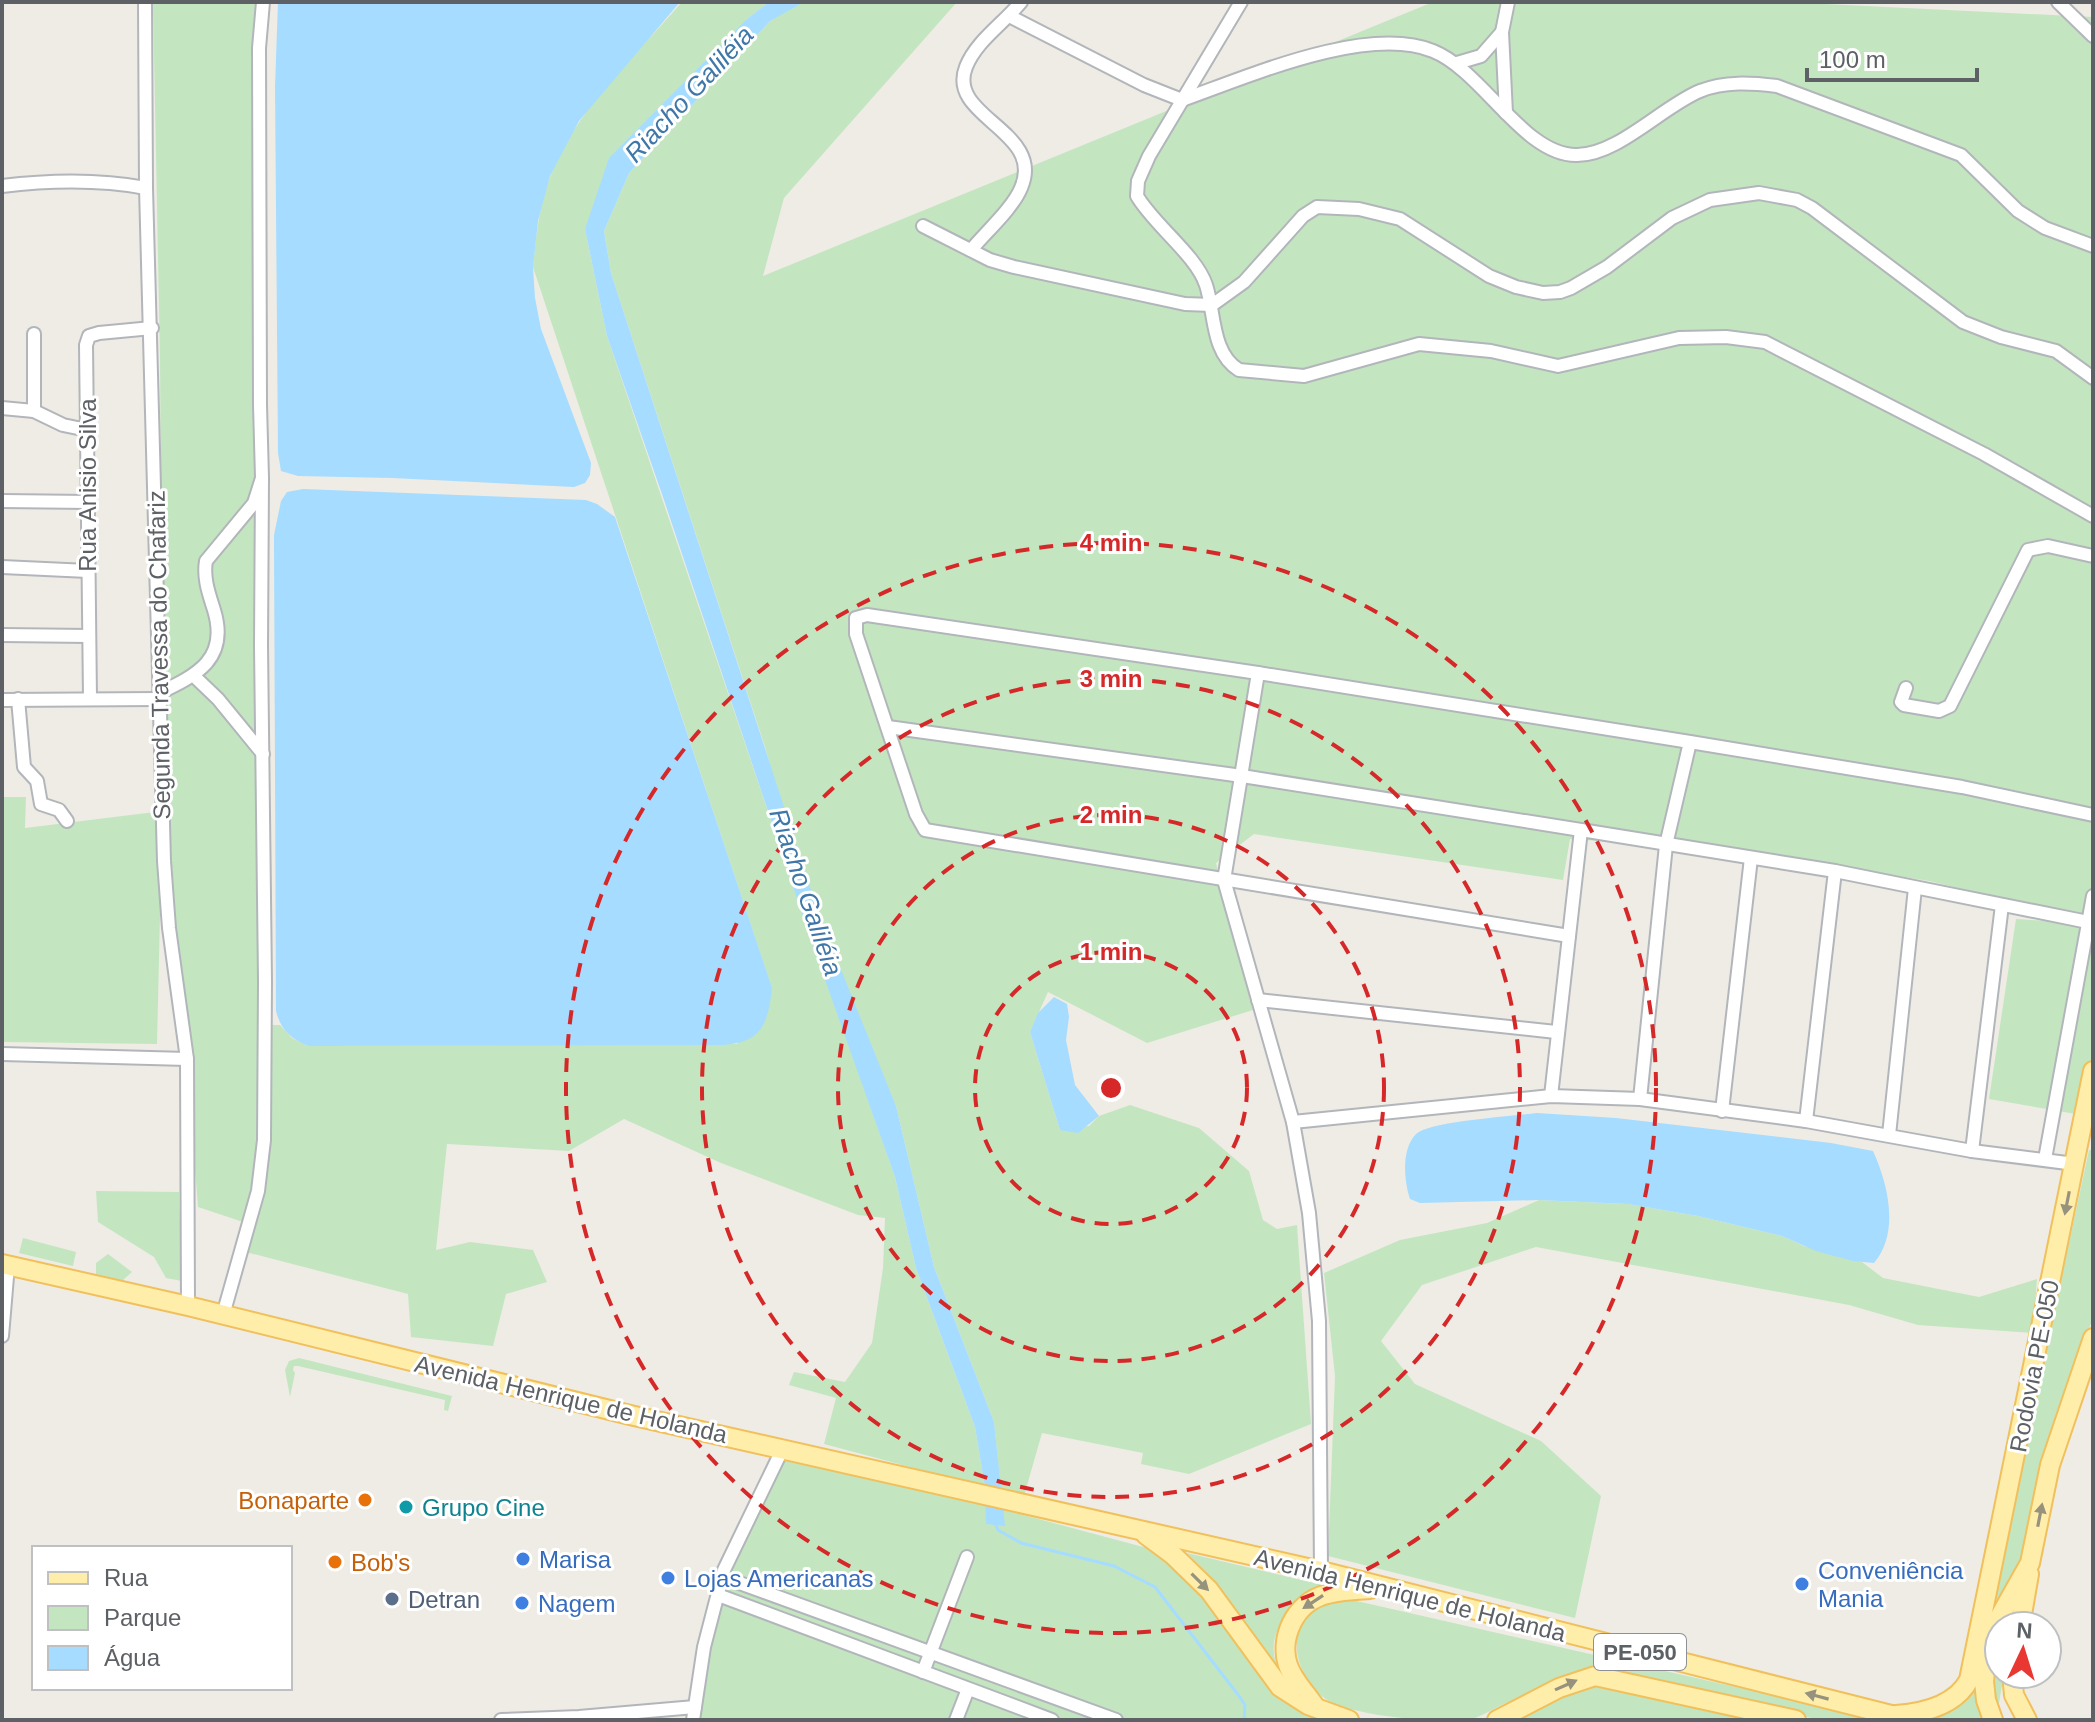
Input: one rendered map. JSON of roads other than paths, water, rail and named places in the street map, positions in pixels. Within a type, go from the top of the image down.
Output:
[{"type":"main road","name":"Rodovia PE-050","points":[[1902,1718],[1959,1695],[1969,1680],[2093,1071]]},
{"type":"main road","points":[[2076,1158],[2093,1137]]},
{"type":"main road","name":"Avenida Henrique de Holanda","points":[[5,1264],[630,1415],[1321,1571],[1902,1718]]},
{"type":"main road","name":"Rodovia PE-050","points":[[1993,1720],[1984,1681],[1988,1646],[1999,1618],[2030,1563],[2050,1465],[2093,1338]]},
{"type":"main road","name":"Avenida Henrique de Holanda","points":[[1142,1531],[1173,1555],[1209,1590],[1280,1687],[1296,1699],[1349,1720]]},
{"type":"main road","points":[[2023,1610],[2030,1563]]},
{"type":"main road","points":[[1319,1710],[1290,1672],[1285,1648],[1293,1620],[1307,1604],[1320,1596],[1388,1589]]},
{"type":"main road","name":"Avenida Henrique de Holanda","points":[[1497,1720],[1559,1688],[1595,1676],[1796,1720]]},
{"type":"main road","points":[[2014,1690],[2027,1720]]},
{"type":"street","name":"Segunda Travessa do Chafariz","points":[[145,2],[146,188],[164,861],[169,928],[187,1059],[188,1306]]},
{"type":"street","points":[[223,1315],[258,1191],[264,1140],[264,754],[259,389],[259,48],[263,2]]},
{"type":"street","points":[[971,250],[1020,192],[1026,175],[1020,149],[966,95],[963,80],[969,60],[980,44],[1021,2]]},
{"type":"street","points":[[1241,2],[1149,156],[1138,181],[1137,196],[1203,277],[1212,305],[1213,326],[1232,367],[1262,374],[1304,376],[1419,344],[1491,351],[1558,366],[1679,338],[1726,337],[1765,342],[1984,454],[2093,516]]},
{"type":"street","points":[[1506,113],[1502,32],[1508,2]]},
{"type":"street","points":[[2058,2],[2093,36]]},
{"type":"street","points":[[1009,16],[1144,85],[1182,100],[1285,64],[1361,46],[1410,44],[1432,50],[1457,63],[1544,146],[1558,153],[1580,156],[1628,136],[1698,92],[1719,85],[1749,83],[1777,86],[1961,155],[2018,211],[2045,228],[2093,246]]},
{"type":"street","points":[[1457,63],[1481,56],[1502,32]]},
{"type":"street","points":[[2,186],[76,180],[115,182],[146,188]]},
{"type":"street","points":[[923,226],[990,260],[1029,271],[1185,304],[1212,305],[1244,282],[1303,216],[1317,207],[1359,209],[1400,219],[1489,276],[1543,293],[1571,288],[1607,267],[1693,206],[1710,200],[1759,193],[1797,200],[1812,208],[1963,322],[2001,337],[2056,351],[2093,378]]},
{"type":"street","name":"Rua Anisio Silva","points":[[90,698],[88,338],[99,333],[152,328]]},
{"type":"street","points":[[34,334],[34,411]]},
{"type":"street","points":[[2,408],[34,411],[63,425],[87,430]]},
{"type":"street","points":[[2,700],[159,696],[194,676],[213,657],[218,633],[206,582],[206,561],[254,503],[262,478]]},
{"type":"street","points":[[2,501],[89,502]]},
{"type":"street","points":[[1906,688],[1901,702],[1904,705],[1939,711],[1950,706],[2028,550],[2048,546],[2093,556]]},
{"type":"street","points":[[2,567],[88,571]]},
{"type":"street","points":[[1569,936],[925,830],[916,814],[856,634],[855,621],[860,615],[1258,673],[1962,787],[2093,815]]},
{"type":"street","points":[[2,635],[89,636]]},
{"type":"street","points":[[1258,673],[1224,880],[1293,1122],[1309,1213],[1319,1321],[1321,1571]]},
{"type":"street","points":[[194,676],[218,699],[264,754]]},
{"type":"street","points":[[18,699],[22,759],[26,770],[37,781],[40,802],[61,811],[67,821]]},
{"type":"street","points":[[888,727],[1242,776],[1835,871],[2088,922]]},
{"type":"street","points":[[1640,1099],[1666,845],[1690,742]]},
{"type":"street","points":[[1551,1096],[1581,830]]},
{"type":"street","points":[[1722,1111],[1751,858]]},
{"type":"street","points":[[1806,1121],[1835,871]]},
{"type":"street","points":[[1889,1135],[1915,888]]},
{"type":"street","points":[[2045,1159],[2093,896]]},
{"type":"street","points":[[1972,1151],[2002,905]]},
{"type":"street","points":[[1258,1000],[1556,1032]]},
{"type":"street","points":[[2,1054],[187,1059]]},
{"type":"street","points":[[1293,1122],[1551,1096],[1640,1099],[1806,1121],[1972,1151],[2045,1159],[2076,1158]]},
{"type":"street","points":[[2,1336],[5,1264]]},
{"type":"street","points":[[501,1720],[694,1713],[704,1647],[731,1552],[783,1448]]},
{"type":"street","points":[[923,1672],[967,1557]]},
{"type":"street","points":[[723,1577],[1116,1720]]},
{"type":"street","points":[[718,1595],[1052,1720]]},
{"type":"street","points":[[828,1636],[833,1617]]},
{"type":"street","points":[[956,1720],[968,1689]]},
{"type":"water","points":[[278,2],[680,2],[579,121],[550,176],[538,221],[533,267],[535,298],[541,329],[591,463],[590,475],[585,483],[574,487],[298,476],[281,471],[278,453],[275,87]]},
{"type":"water","points":[[769,2],[804,2],[770,21],[629,173],[604,231],[611,273],[819,915],[896,1106],[934,1267],[994,1422],[1005,1526],[986,1524],[985,1487],[975,1427],[916,1268],[895,1177],[812,943],[607,336],[585,229],[609,158],[747,19]]},
{"type":"water","points":[[303,489],[586,500],[615,517],[772,988],[765,1022],[754,1036],[721,1045],[308,1046],[287,1033],[276,1011],[274,535],[281,501],[287,492]]},
{"type":"water","points":[[1054,997],[1067,1004],[1066,1040],[1075,1085],[1099,1116],[1078,1133],[1060,1130],[1030,1032],[1038,1013]]},
{"type":"water","points":[[1537,1113],[1616,1118],[1831,1143],[1873,1151],[1889,1208],[1887,1237],[1882,1251],[1874,1263],[1853,1261],[1816,1251],[1782,1236],[1698,1216],[1628,1204],[1539,1200],[1420,1203],[1410,1199],[1405,1174],[1406,1156],[1416,1134],[1424,1129],[1455,1122]]},
{"type":"waterway","name":"Riacho Galiléia","points":[[995,1522],[998,1530],[1021,1543],[1114,1566],[1155,1587],[1239,1696],[1245,1705],[1244,1720]]},
{"type":"place","name":"Bonaparte","points":[[365,1500]]},
{"type":"place","name":"Grupo Cine","points":[[406,1507]]},
{"type":"place","name":"Marisa","points":[[523,1559]]},
{"type":"place","name":"Bob's","points":[[335,1562]]},
{"type":"place","name":"Lojas Americanas","points":[[668,1578]]},
{"type":"place","name":"Conveniência Mania","points":[[1802,1584]]},
{"type":"place","name":"Detran","points":[[392,1599]]},
{"type":"place","name":"Nagem","points":[[522,1603]]}]
